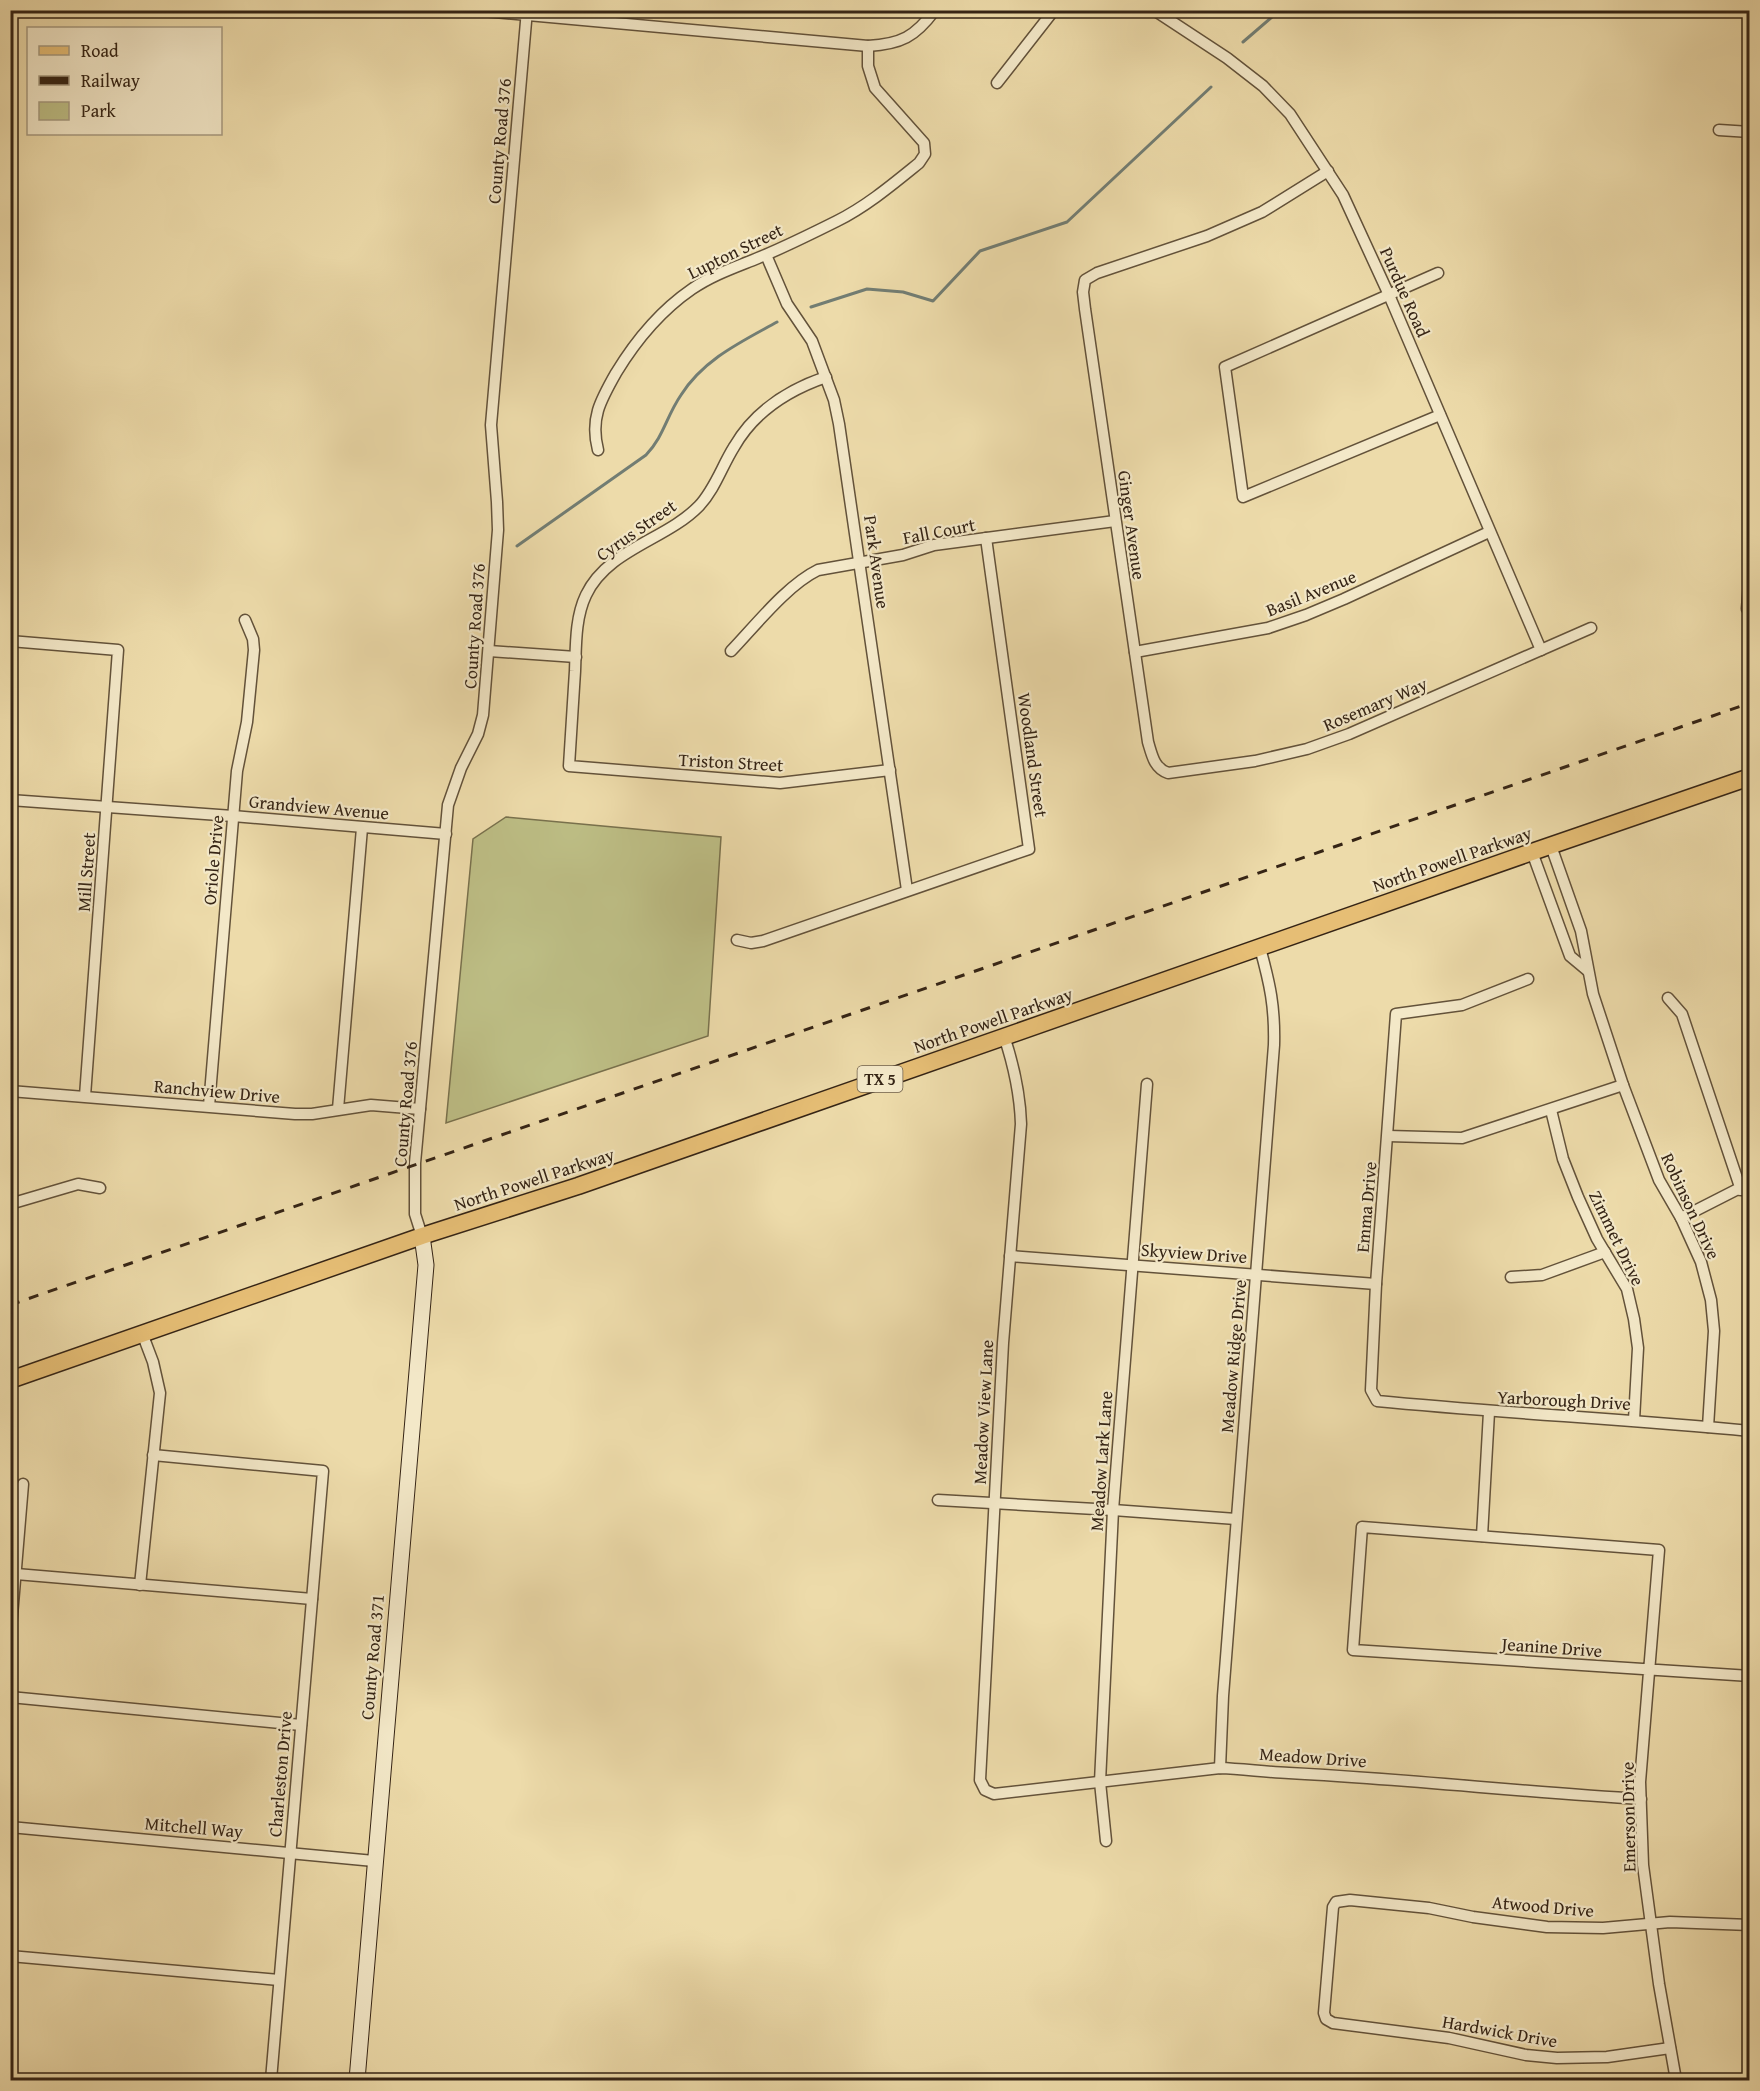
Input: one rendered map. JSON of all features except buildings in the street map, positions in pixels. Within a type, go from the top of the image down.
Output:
[{"type":"main road","name":"North Powell Parkway","points":[[10,1380],[422,1236],[578,1186],[1749,777]]},
{"type":"street","points":[[472,10],[527,13],[868,46],[900,42],[922,27],[935,10]]},
{"type":"street","points":[[997,83],[1054,10]]},
{"type":"street","name":"Purdue Road","points":[[1154,10],[1227,58],[1263,86],[1290,114],[1343,195],[1389,295],[1541,650]]},
{"type":"street","name":"County Road 376","points":[[422,1236],[415,1214],[415,1163],[448,805],[461,768],[478,734],[483,715],[489,651],[498,530],[492,418],[527,13]]},
{"type":"street","name":"Lupton Street","points":[[598,450],[594,426],[599,408],[623,362],[655,320],[693,288],[713,276],[766,255],[839,221],[866,204],[919,163],[925,154],[924,143],[875,88],[868,66],[868,46]]},
{"type":"street","points":[[1719,130],[1749,132]]},
{"type":"street","name":"Ginger Avenue","points":[[1162,771],[1154,762],[1148,742],[1085,309],[1083,292],[1085,280],[1097,273],[1207,236],[1262,212],[1328,171]]},
{"type":"street","name":"Park Avenue","points":[[766,255],[787,304],[812,341],[834,400],[860,562],[907,890]]},
{"type":"street","points":[[1438,273],[1225,367],[1243,497],[1440,415]]},
{"type":"street","name":"Cyrus Street","points":[[569,766],[581,609],[596,580],[622,557],[699,506],[717,481],[734,447],[754,420],[786,394],[826,377]]},
{"type":"street","name":"Fall Court","points":[[731,651],[807,576],[818,570],[903,555],[934,545],[1115,521]]},
{"type":"street","name":"Basil Avenue","points":[[1135,652],[1268,628],[1315,611],[1489,532]]},
{"type":"street","name":"Woodland Street","points":[[907,890],[1029,849],[986,538]]},
{"type":"street","points":[[1748,609],[1749,570]]},
{"type":"street","name":"Oriole Drive","points":[[209,1106],[237,771],[247,722],[254,650],[253,639],[245,620]]},
{"type":"street","name":"Rosemary Way","points":[[1162,771],[1176,772],[1256,761],[1307,749],[1349,734],[1591,628]]},
{"type":"street","name":"Mill Street","points":[[10,641],[118,650],[85,1096]]},
{"type":"street","points":[[489,651],[576,657]]},
{"type":"street","name":"Triston Street","points":[[569,766],[780,783],[890,770]]},
{"type":"street","name":"Grandview Avenue","points":[[10,800],[446,834]]},
{"type":"street","points":[[338,1109],[362,828]]},
{"type":"street","name":"Robinson Drive","points":[[1551,846],[1581,931],[1593,994],[1623,1085],[1659,1180],[1681,1218],[1701,1262],[1711,1300],[1714,1331],[1708,1427]]},
{"type":"street","points":[[1532,852],[1570,956],[1588,971]]},
{"type":"street","points":[[737,940],[751,943],[763,941],[907,890]]},
{"type":"street","name":"Meadow Ridge Drive","points":[[1220,1768],[1236,1519],[1274,1045],[1275,1012],[1271,985],[1260,948]]},
{"type":"street","name":"Emma Drive","points":[[1377,1401],[1371,1390],[1376,1284],[1389,1136],[1396,1014],[1462,1005],[1528,979]]},
{"type":"street","points":[[1668,998],[1682,1014],[1745,1189],[1681,1218]]},
{"type":"street","name":"Meadow View Lane","points":[[985,1790],[980,1780],[994,1503],[1003,1343],[1021,1124],[1016,1073],[1004,1036]]},
{"type":"street","name":"Meadow Lark Lane","points":[[1106,1841],[1100,1782],[1113,1510],[1147,1084]]},
{"type":"street","points":[[1389,1136],[1462,1138],[1623,1085]]},
{"type":"street","name":"Ranchview Drive","points":[[10,1091],[295,1114],[312,1114],[371,1105],[420,1109]]},
{"type":"street","name":"Zimmet Drive","points":[[1551,1110],[1563,1159],[1592,1229],[1627,1289],[1638,1348],[1634,1420]]},
{"type":"street","points":[[10,1204],[78,1184],[100,1188]]},
{"type":"street","name":"County Road 371","points":[[357,2080],[426,1265],[422,1236]]},
{"type":"street","points":[[1511,1277],[1542,1275],[1605,1252]]},
{"type":"street","name":"Skyview Drive","points":[[1010,1256],[1376,1284]]},
{"type":"street","points":[[140,1585],[160,1393],[153,1362],[142,1333]]},
{"type":"street","name":"Yarborough Drive","points":[[1377,1401],[1490,1412],[1634,1420],[1749,1431]]},
{"type":"street","points":[[1482,1536],[1490,1412]]},
{"type":"street","name":"Charleston Drive","points":[[153,1455],[323,1471],[271,2080]]},
{"type":"street","points":[[10,1640],[23,1485]]},
{"type":"street","points":[[938,1500],[1236,1519]]},
{"type":"street","name":"Jeanine Drive","points":[[1482,1536],[1362,1527],[1353,1650],[1749,1676]]},
{"type":"street","name":"Emerson Drive","points":[[1482,1536],[1659,1550],[1640,1782],[1643,1865],[1676,2080]]},
{"type":"street","points":[[16,1574],[312,1599]]},
{"type":"street","points":[[10,1697],[301,1725]]},
{"type":"street","name":"Meadow Drive","points":[[985,1790],[994,1794],[1220,1768],[1245,1768],[1277,1773],[1641,1799]]},
{"type":"street","name":"Mitchell Way","points":[[10,1827],[374,1861]]},
{"type":"street","name":"Atwood Drive","points":[[1326,2019],[1325,1993],[1332,1912],[1336,1902],[1350,1900],[1429,1908],[1473,1917],[1547,1927],[1603,1928],[1670,1922],[1749,1925]]},
{"type":"street","points":[[10,1956],[279,1980]]},
{"type":"street","name":"Hardwick Drive","points":[[1326,2019],[1340,2025],[1449,2038],[1526,2055],[1557,2058],[1608,2057],[1670,2048]]},
{"type":"green space","points":[[506,817],[721,837],[708,1036],[446,1123],[473,839]]},
{"type":"waterway","points":[[1243,42],[1280,10]]},
{"type":"waterway","points":[[811,307],[867,289],[903,292],[933,301],[980,251],[1067,222],[1211,87]]},
{"type":"waterway","points":[[517,546],[646,455],[657,441],[690,382],[724,352],[777,322]]},
{"type":"railway","points":[[10,1305],[1750,703]]}]
